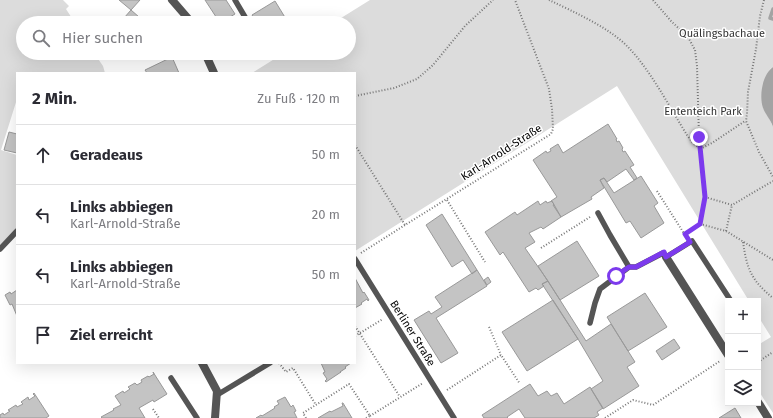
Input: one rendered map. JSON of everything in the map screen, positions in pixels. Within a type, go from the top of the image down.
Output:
[{"type":"street","points":[[172,0],[186,16]]},
{"type":"street","points":[[209,60],[214,72]]},
{"type":"street","points":[[666,257],[725,357]]},
{"type":"street","points":[[205,364],[217,391],[215,418]]},
{"type":"street","points":[[760,406],[768,418]]},
{"type":"lane","points":[[235,0],[245,16]]},
{"type":"lane","points":[[598,212],[610,236],[629,267]]},
{"type":"lane","points":[[0,249],[16,232]]},
{"type":"lane","points":[[590,323],[600,289],[629,267],[636,267],[664,252],[666,257],[692,241],[729,298]]},
{"type":"lane","name":"Berliner Straße","points":[[356,260],[454,418]]},
{"type":"lane","points":[[217,395],[268,364]]},
{"type":"lane","points":[[171,378],[197,418]]},
{"type":"path","points":[[356,96],[394,88],[417,80],[433,65],[465,26],[493,0]]},
{"type":"path","name":"Karl-Arnold-Straße","points":[[356,257],[551,134],[553,129],[549,89],[515,0]]},
{"type":"path","points":[[549,0],[602,28],[627,46],[648,73],[687,136],[700,149]]},
{"type":"path","points":[[653,0],[671,21],[688,37],[695,50],[697,66],[698,125],[705,197],[700,224],[685,234]]},
{"type":"path","points":[[764,0],[748,92],[746,121],[759,152],[773,176]]},
{"type":"path","points":[[700,149],[746,121]]},
{"type":"path","points":[[356,147],[405,225]]},
{"type":"path","points":[[726,231],[732,206],[773,180]]},
{"type":"path","points":[[657,191],[690,242]]},
{"type":"path","points":[[705,197],[732,206]]},
{"type":"path","points":[[447,200],[485,262]]},
{"type":"path","points":[[541,248],[598,212]]},
{"type":"path","points":[[700,224],[726,231],[773,260]]},
{"type":"path","points":[[743,242],[745,258],[749,270],[757,284],[773,298]]},
{"type":"path","points":[[356,335],[390,315]]},
{"type":"path","points":[[356,327],[400,397]]},
{"type":"path","points":[[489,327],[501,355],[520,384]]},
{"type":"path","points":[[761,360],[773,352]]},
{"type":"path","points":[[440,396],[501,355]]},
{"type":"path","points":[[605,418],[633,400],[653,405],[725,357]]},
{"type":"path","points":[[281,364],[286,372],[293,368],[316,405]]},
{"type":"path","points":[[366,418],[429,379]]},
{"type":"path","points":[[306,418],[303,413],[350,384],[370,416]]},
{"type":"path","points":[[153,409],[159,418]]},
{"type":"green space","points":[[0,0],[63,0],[69,6],[66,9],[70,16],[16,16],[16,60],[99,60],[105,72],[16,72],[16,102],[1,150],[16,155],[16,228],[0,245]]},
{"type":"green space","points":[[370,0],[773,0],[773,67],[770,69],[763,108],[773,127],[773,413],[761,395],[761,343],[771,337],[761,321],[761,298],[747,298],[617,86],[356,250],[356,72],[254,72],[273,60],[356,60],[356,16],[344,16]]},
{"type":"shaded area","points":[[773,67],[773,127],[765,113],[761,98],[764,80],[766,75]]},
{"type":"building","points":[[119,0],[140,0],[131,10]]},
{"type":"building","points":[[205,0],[226,0],[235,14],[232,16],[215,16]]},
{"type":"building","points":[[275,1],[284,16],[253,16]]},
{"type":"building","points":[[131,10],[138,16],[126,16]]},
{"type":"building","points":[[166,60],[173,60],[179,72],[146,72],[145,70]]},
{"type":"building","points":[[608,124],[617,139],[617,142],[619,141],[623,148],[623,152],[625,151],[634,165],[630,167],[637,178],[634,180],[626,169],[607,182],[604,178],[600,180],[604,188],[591,197],[592,199],[561,217],[551,201],[557,197],[533,160],[546,151],[547,153],[551,151],[550,149],[558,144],[563,153]]},
{"type":"building","points":[[9,132],[16,134],[16,153],[4,150]]},
{"type":"building","points":[[641,176],[658,203],[654,206],[664,223],[641,238],[630,221],[626,223],[600,180],[604,178],[614,193]]},
{"type":"building","points":[[538,201],[540,205],[546,201],[547,203],[552,201],[561,217],[543,229],[541,227],[529,233],[535,242],[525,248],[548,281],[542,284],[544,286],[538,290],[536,288],[529,292],[503,252],[500,255],[485,232],[515,212],[517,215]]},
{"type":"building","points":[[442,214],[477,270],[472,274],[463,260],[452,267],[426,225]]},
{"type":"building","points":[[577,241],[599,276],[560,300],[538,266]]},
{"type":"building","points":[[477,270],[487,286],[436,318],[458,353],[441,363],[414,320],[429,311],[431,314],[442,307],[435,297]]},
{"type":"building","points":[[488,277],[491,282],[487,285],[484,280]]},
{"type":"building","points":[[356,280],[363,293],[364,292],[369,300],[368,301],[367,299],[361,303],[362,304],[356,307]]},
{"type":"building","points":[[548,281],[586,341],[611,324],[635,362],[627,367],[639,386],[603,409],[591,389],[603,381],[542,284]]},
{"type":"building","points":[[16,291],[16,314],[12,304],[10,305],[5,295],[10,292],[11,294]]},
{"type":"building","points":[[645,293],[667,327],[628,351],[607,317]]},
{"type":"building","points":[[553,300],[578,339],[527,371],[502,332]]},
{"type":"building","points":[[674,339],[680,348],[662,360],[656,351]]},
{"type":"building","points":[[321,364],[350,364],[326,382],[325,381],[327,379],[323,373],[325,372]]},
{"type":"building","points":[[153,372],[167,394],[154,402],[153,400],[139,408],[145,418],[101,417],[121,405],[115,396],[123,391],[124,393],[130,389],[128,387],[135,383],[137,385],[142,382],[141,380],[154,374]]},
{"type":"building","points":[[530,384],[538,396],[547,391],[551,396],[557,393],[564,404],[590,387],[603,408],[597,412],[599,415],[594,418],[525,418],[519,409],[507,417],[508,418],[484,418],[482,415]]},
{"type":"building","points":[[34,393],[49,416],[46,418],[0,418],[0,415],[3,413],[4,415],[10,411],[8,410],[16,405],[17,407],[23,404],[21,402],[28,397],[29,400],[35,396],[33,394]]},
{"type":"building","points":[[285,397],[291,407],[293,405],[297,418],[256,418],[275,408],[274,407],[279,404],[277,401]]},
{"type":"building","points":[[342,403],[352,418],[318,418],[343,406]]},
{"type":"building","points":[[735,408],[741,418],[719,418]]},
{"type":"waterway","points":[[773,9],[770,18],[773,19]]},
{"type":"route","points":[[616,276],[629,267],[636,267],[664,252],[666,257],[690,242],[685,234],[700,224],[705,197],[699,137]]},
{"type":"park label","name":"Quälingsbachaue","points":[[722,33]]},
{"type":"park label","name":"Ententeich Park","points":[[703,111]]}]
